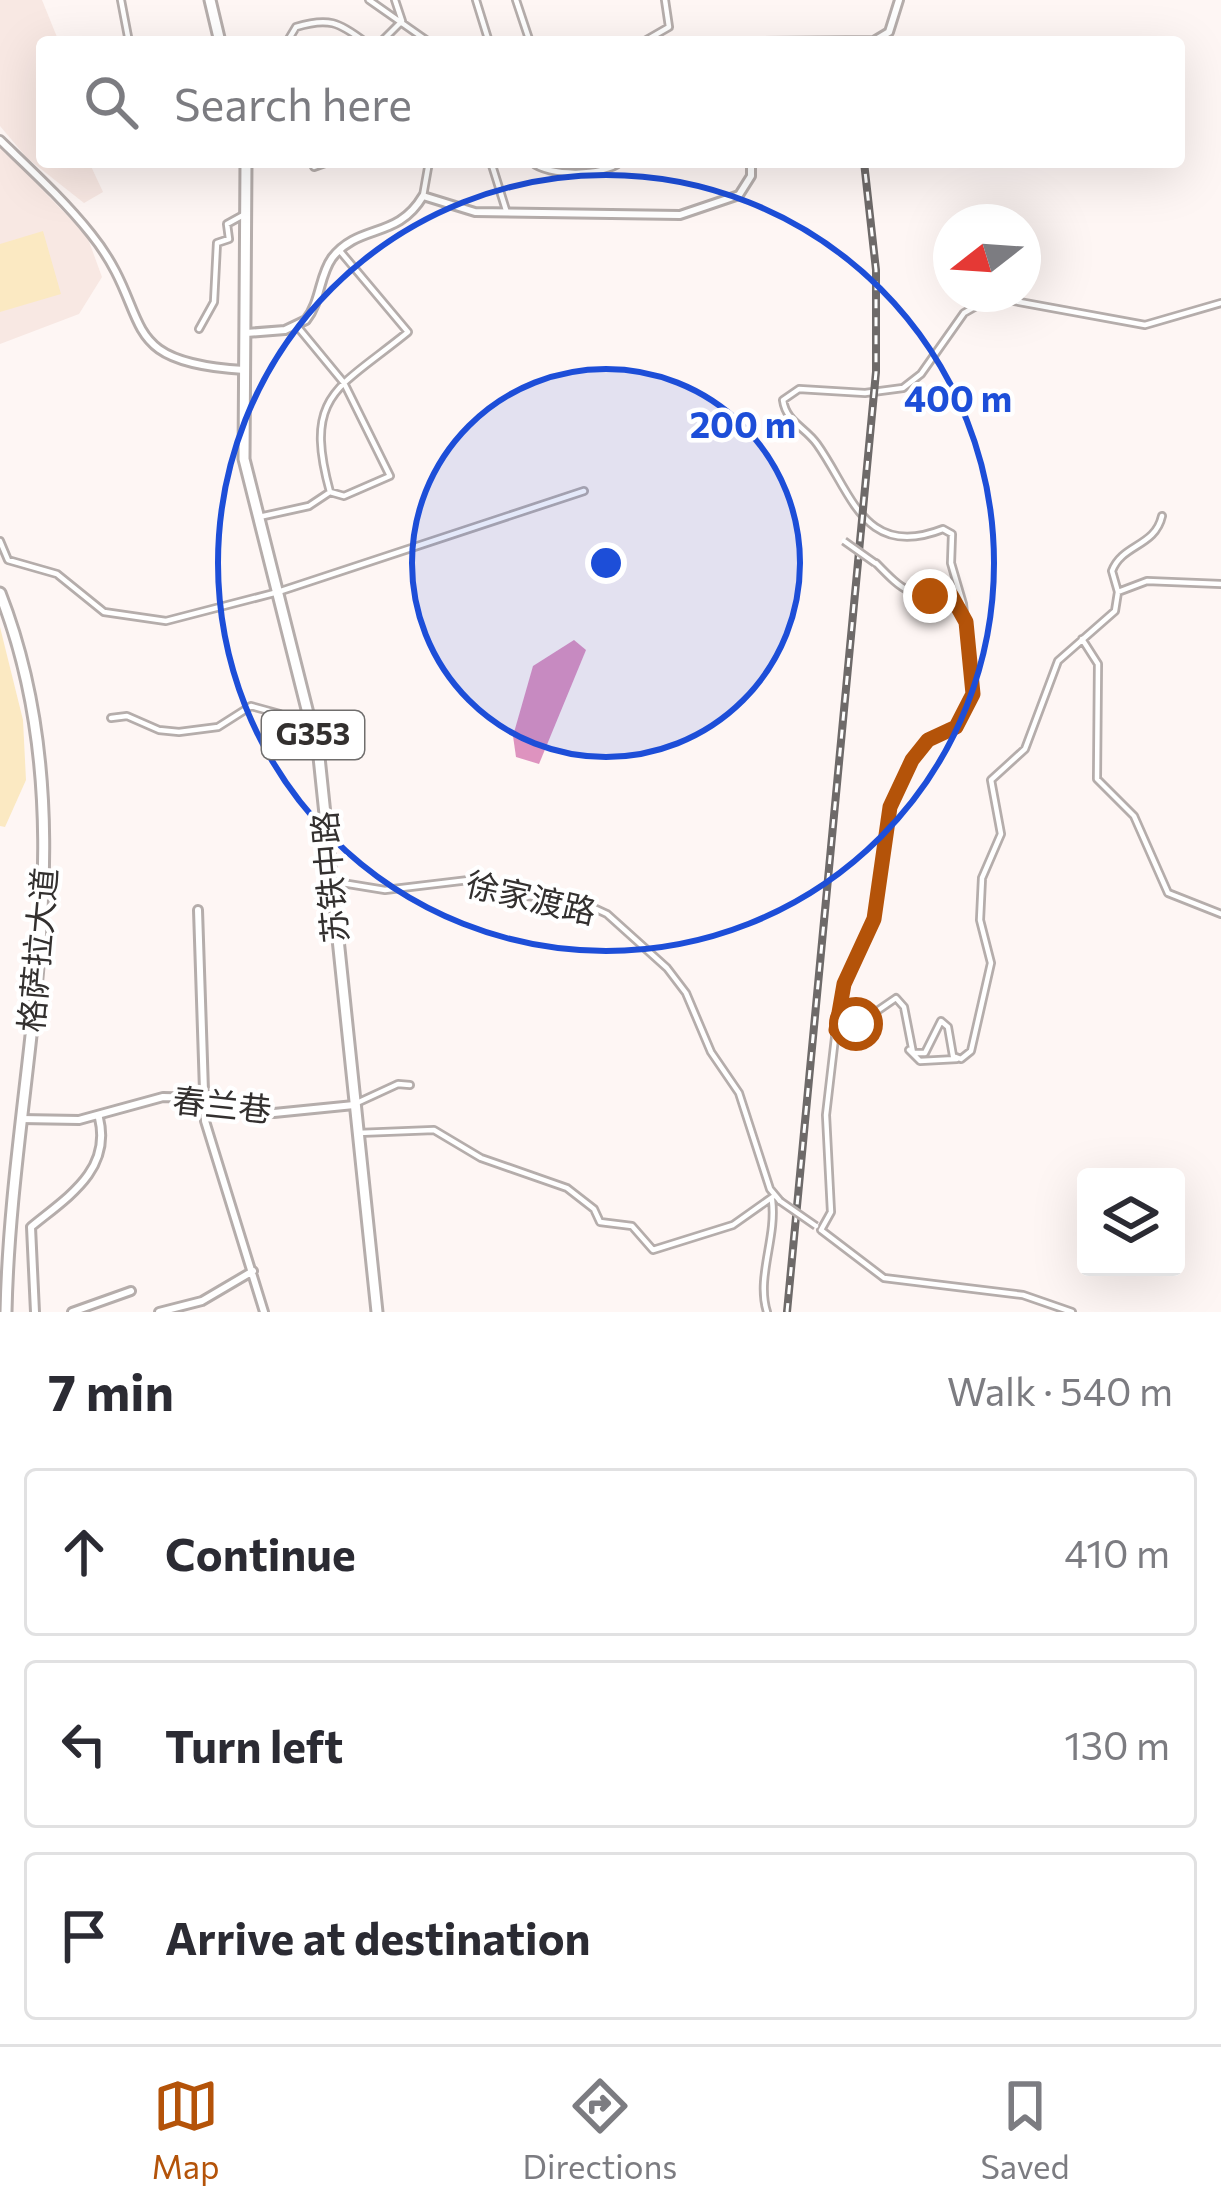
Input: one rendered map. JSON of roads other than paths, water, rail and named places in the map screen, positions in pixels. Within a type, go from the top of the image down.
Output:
[{"type":"main road","points":[[210,0],[219,36]]},
{"type":"main road","name":"苏铁中路","points":[[246,168],[244,459],[314,739],[377,1312]]},
{"type":"main road","name":"格萨拉大道","points":[[0,593],[23,652],[47,814],[45,923],[21,1119],[6,1312]]},
{"type":"street","points":[[122,0],[127,36]]},
{"type":"street","points":[[369,0],[421,36]]},
{"type":"street","points":[[395,0],[402,21]]},
{"type":"street","points":[[476,0],[487,36]]},
{"type":"street","points":[[516,0],[528,36]]},
{"type":"street","points":[[655,36],[669,27],[665,0]]},
{"type":"street","points":[[882,36],[889,32],[898,0]]},
{"type":"street","points":[[291,36],[296,27],[323,19],[339,22],[357,36]]},
{"type":"street","points":[[387,36],[402,21]]},
{"type":"street","points":[[0,140],[91,234],[147,338],[162,353],[180,364],[244,370]]},
{"type":"street","points":[[246,333],[297,326],[314,310],[327,270],[340,251],[355,237],[395,228],[423,196],[428,168]]},
{"type":"street","points":[[493,168],[506,209]]},
{"type":"street","points":[[539,168],[612,168]]},
{"type":"street","points":[[423,196],[475,212],[680,215],[740,195],[749,168]]},
{"type":"street","points":[[199,329],[214,302],[217,244],[229,239],[227,224],[247,213]]},
{"type":"street","points":[[330,492],[317,432],[327,402],[408,332],[340,251]]},
{"type":"street","points":[[818,1228],[831,1212],[826,1090],[836,1030],[844,984],[874,919],[890,807],[912,760],[928,740],[956,727],[971,700],[966,622],[951,563],[952,534],[947,529],[919,538],[898,536],[869,523],[845,496],[818,444],[787,415],[786,394],[903,388],[921,374],[964,313],[992,297],[1144,326],[1221,303]]},
{"type":"street","points":[[259,517],[309,506],[330,492],[344,496],[391,476],[344,383],[297,326]]},
{"type":"street","points":[[0,541],[8,560],[57,574],[92,605],[132,620],[181,619],[278,592],[584,491]]},
{"type":"street","points":[[836,1030],[864,1020],[896,998],[904,1007],[914,1060],[961,1059],[974,1044],[990,976],[980,895],[985,867],[1001,834],[991,780],[1025,749],[1058,662],[1115,611],[1114,563],[1151,539],[1162,516]]},
{"type":"street","points":[[840,541],[875,562],[898,588],[922,596],[951,595],[966,622]]},
{"type":"street","points":[[1118,592],[1147,581],[1221,584]]},
{"type":"street","points":[[1082,639],[1098,664],[1097,779],[1134,816],[1168,893],[1221,914]]},
{"type":"street","points":[[111,718],[127,716],[158,730],[179,732],[218,728],[242,707],[251,706],[280,714],[296,735],[314,739]]},
{"type":"street","name":"徐家渡路","points":[[330,881],[386,890],[477,879],[527,896],[581,902],[608,914],[667,968],[686,993],[711,1052],[739,1093],[775,1199]]},
{"type":"street","points":[[198,910],[208,1098],[205,1121],[264,1312]]},
{"type":"street","points":[[909,1045],[913,1052],[925,1053],[935,1025],[944,1021],[950,1053],[961,1059]]},
{"type":"street","points":[[354,1105],[398,1084],[410,1085]]},
{"type":"street","name":"春兰巷","points":[[21,1119],[98,1117],[163,1097],[208,1098],[274,1113],[354,1105]]},
{"type":"street","points":[[35,1312],[31,1226],[84,1184],[98,1160],[98,1117]]},
{"type":"street","points":[[358,1133],[434,1130],[481,1158],[567,1188],[594,1208],[600,1222],[632,1226],[653,1250],[734,1225],[775,1199]]},
{"type":"street","points":[[775,1199],[884,1278],[1023,1295],[1072,1312]]},
{"type":"street","points":[[767,1312],[762,1294],[775,1234],[775,1199]]},
{"type":"street","points":[[160,1312],[202,1301],[254,1271]]},
{"type":"street","points":[[71,1312],[131,1291]]},
{"type":"railway","points":[[787,1312],[876,372],[876,270],[865,168]]}]
